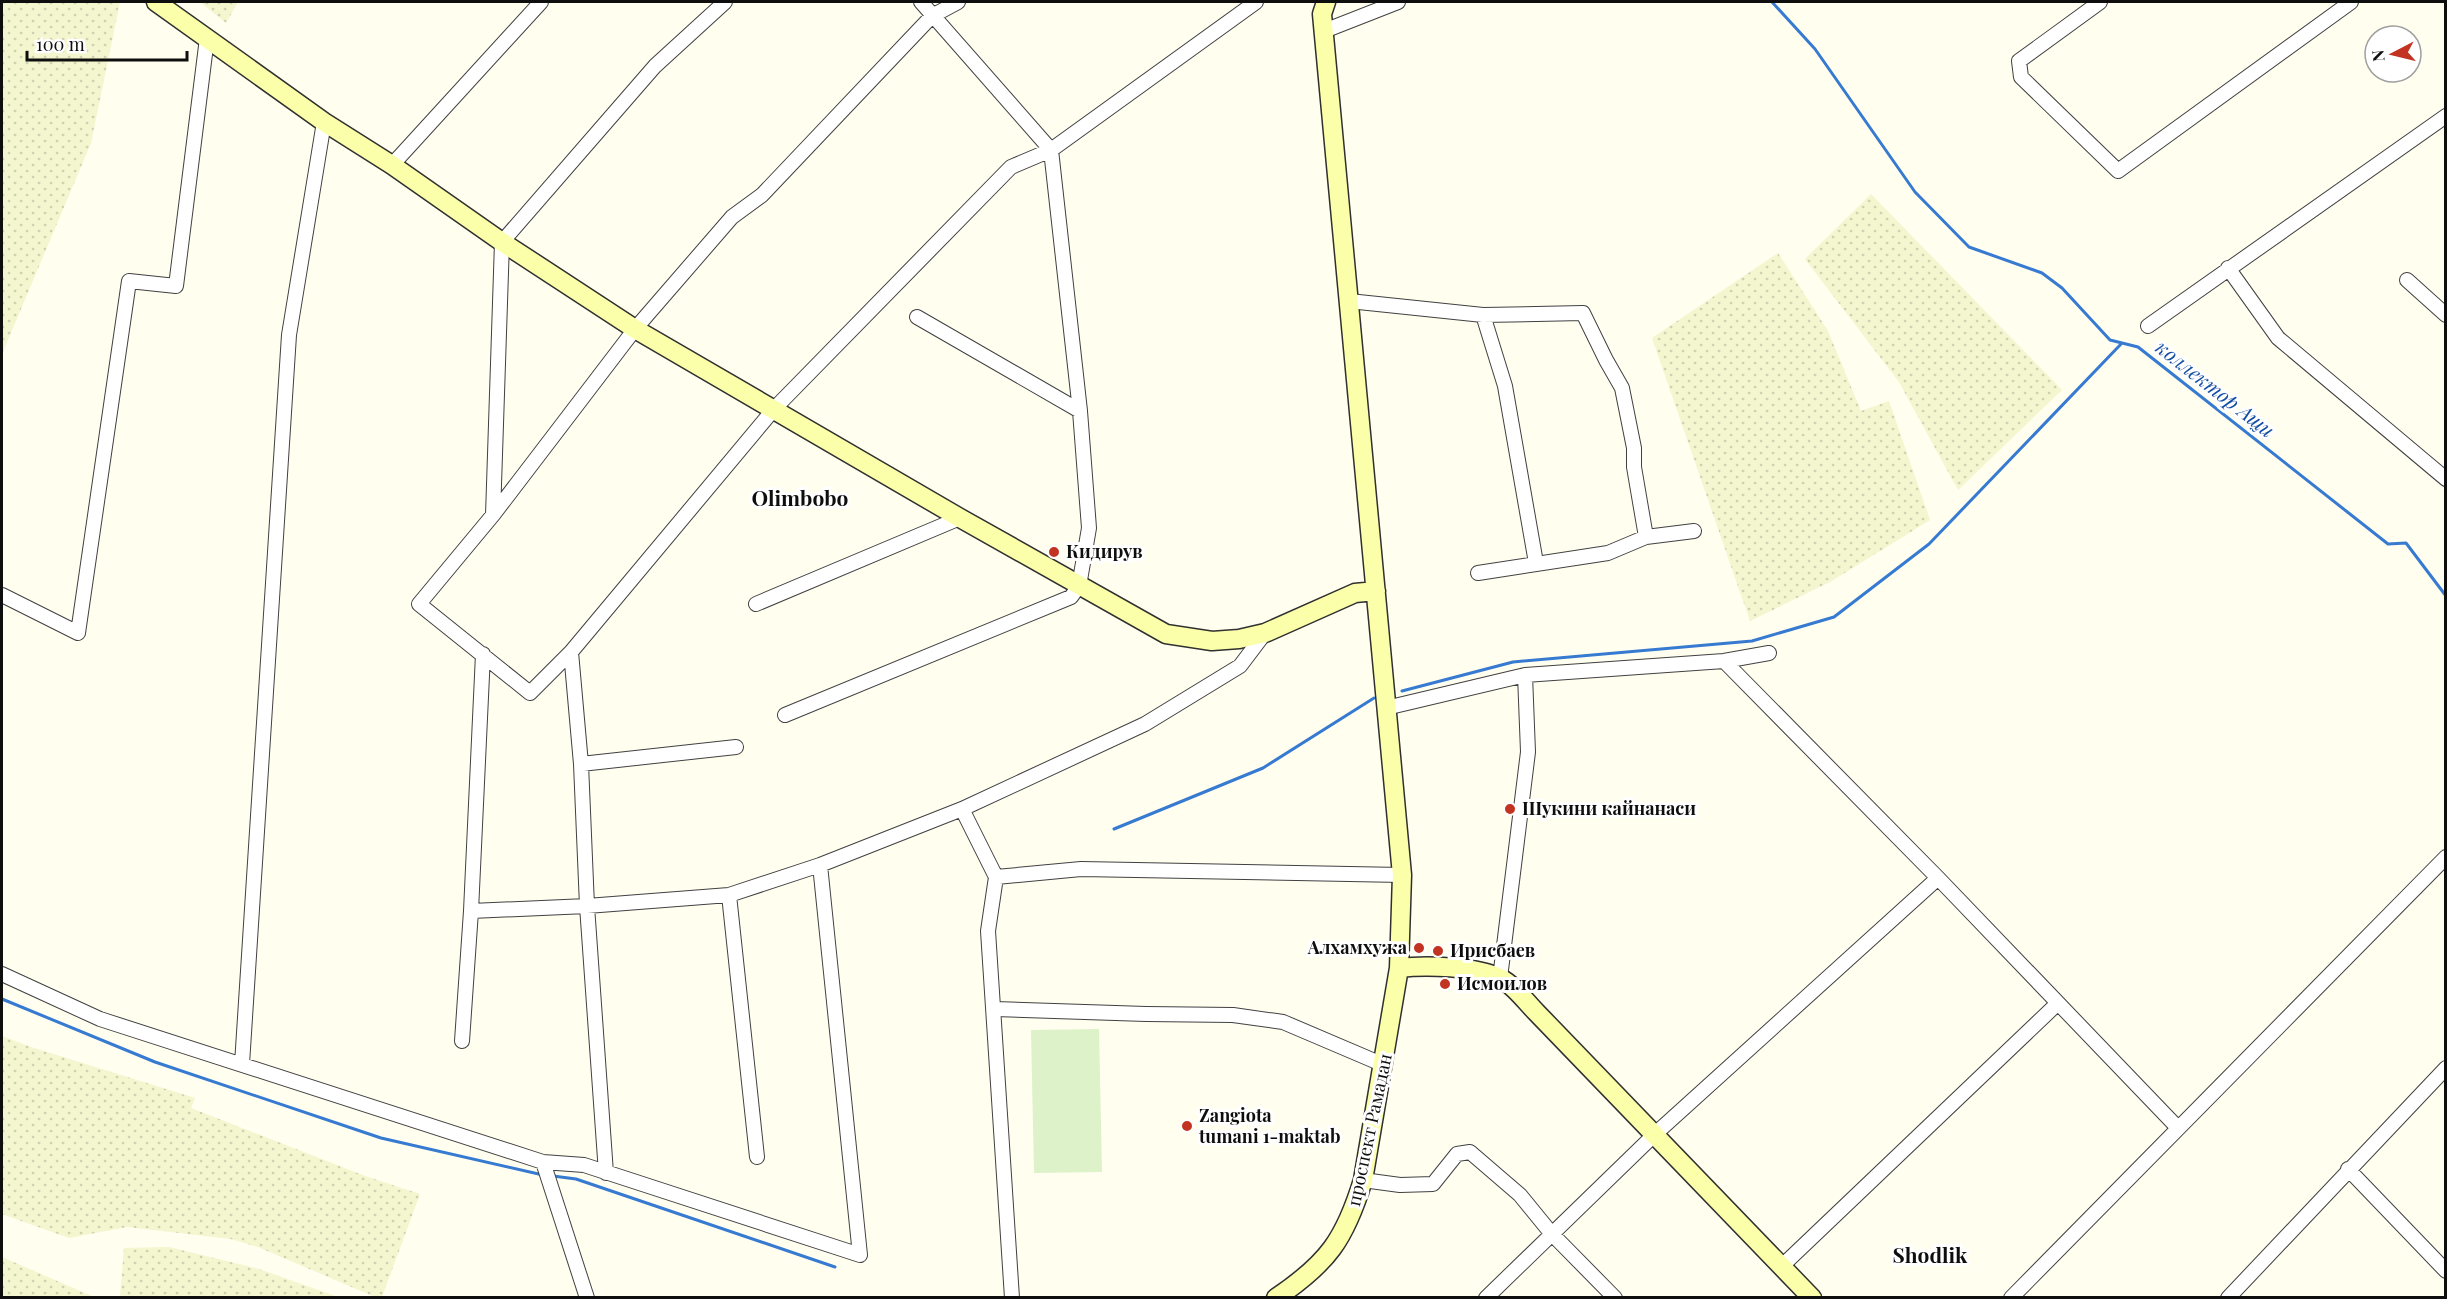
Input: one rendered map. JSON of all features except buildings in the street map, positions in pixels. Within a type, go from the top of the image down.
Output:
[{"type":"main road","points":[[156,2],[324,122],[392,165],[502,242],[635,329],[1078,586],[1166,634],[1212,641],[1239,639],[1266,633],[1355,593],[1376,591]]},
{"type":"main road","name":"проспект Рамадан","points":[[1276,1298],[1308,1274],[1336,1245],[1354,1210],[1363,1180],[1399,968],[1402,875],[1322,14],[1326,2]]},
{"type":"main road","points":[[1399,968],[1425,966],[1448,968],[1500,978],[1538,1012],[1812,1298]]},
{"type":"street","points":[[392,165],[541,2]]},
{"type":"street","points":[[493,514],[502,242],[655,66],[725,2]]},
{"type":"street","points":[[785,715],[1071,597],[1078,586],[1089,528],[1080,411],[1051,150],[921,2]]},
{"type":"street","points":[[958,2],[932,16],[762,195],[732,217],[635,329],[493,514],[419,604],[530,693],[571,652],[774,409],[1011,167],[1051,150],[1256,2]]},
{"type":"street","points":[[1324,31],[1398,2]]},
{"type":"street","points":[[2100,2],[2019,61],[2021,77],[2118,171],[2351,2]]},
{"type":"street","points":[[2,595],[78,633],[129,281],[176,285],[207,38]]},
{"type":"street","points":[[2148,326],[2445,116]]},
{"type":"street","points":[[242,1064],[290,335],[324,122]]},
{"type":"street","points":[[2228,268],[2278,338],[2445,479]]},
{"type":"street","points":[[2407,280],[2445,315]]},
{"type":"street","points":[[1349,301],[1483,315],[1583,313],[1605,360],[1622,388],[1634,448],[1634,467],[1646,537]]},
{"type":"street","points":[[1483,315],[1505,386],[1536,563]]},
{"type":"street","points":[[916,317],[1080,411]]},
{"type":"street","points":[[756,604],[960,518]]},
{"type":"street","points":[[1479,573],[1608,553],[1646,537],[1694,531]]},
{"type":"street","points":[[471,911],[587,906],[729,895],[820,865],[962,809],[1145,724],[1240,666],[1266,633]]},
{"type":"street","points":[[571,652],[606,1173]]},
{"type":"street","points":[[1386,708],[1526,675],[1724,661],[1769,653]]},
{"type":"street","points":[[462,1041],[471,911],[483,654]]},
{"type":"street","points":[[1724,661],[1938,878],[2178,1128]]},
{"type":"street","points":[[1500,978],[1528,752],[1526,675]]},
{"type":"street","points":[[580,764],[736,747]]},
{"type":"street","points":[[962,809],[996,877],[988,931],[995,1009],[1012,1298]]},
{"type":"street","points":[[2011,1298],[2445,857]]},
{"type":"street","points":[[2,974],[100,1019],[242,1064],[544,1167],[584,1165],[860,1255],[820,865]]},
{"type":"street","points":[[996,877],[1081,869],[1402,875]]},
{"type":"street","points":[[1486,1298],[1654,1135],[1938,878]]},
{"type":"street","points":[[729,895],[758,1157]]},
{"type":"street","points":[[1782,1266],[2058,1003]]},
{"type":"street","points":[[995,1009],[1233,1015],[1283,1022],[1384,1065]]},
{"type":"street","points":[[2237,1295],[2348,1169],[2445,1068]]},
{"type":"street","points":[[1363,1180],[1400,1185],[1433,1185],[1457,1154],[1470,1152],[1520,1195],[1551,1233],[1615,1298]]},
{"type":"street","points":[[544,1167],[587,1298]]},
{"type":"street","points":[[2348,1169],[2445,1271]]},
{"type":"green space","points":[[4,2],[120,2],[91,143],[2,354],[2,7]]},
{"type":"green space","points":[[200,2],[238,2],[226,23]]},
{"type":"green space","points":[[1871,194],[2062,390],[1958,490],[1899,382],[1805,259]]},
{"type":"green space","points":[[1778,253],[1828,331],[1861,411],[1889,401],[1930,520],[1830,582],[1750,621],[1652,338]]},
{"type":"green space","points":[[1099,1029],[1102,1172],[1034,1173],[1031,1030]]},
{"type":"green space","points":[[2,1036],[195,1098],[191,1108],[365,1176],[420,1194],[382,1297],[375,1297],[258,1247],[231,1239],[127,1227],[69,1238],[2,1214]]},
{"type":"green space","points":[[169,1247],[259,1269],[338,1297],[120,1297],[124,1248]]},
{"type":"green space","points":[[2,1257],[94,1297],[2,1297]]},
{"type":"waterway","name":"коллектор Ащи","points":[[1772,2],[1815,49],[1915,192],[1969,247],[2042,273],[2062,288],[2110,340],[2138,347],[2388,544],[2406,543],[2446,596]]},
{"type":"waterway","points":[[1402,691],[1513,662],[1752,641],[1834,617],[1929,544],[2122,343]]},
{"type":"waterway","points":[[1114,829],[1263,768],[1374,698]]},
{"type":"waterway","points":[[2,999],[155,1062],[381,1138],[543,1175]]},
{"type":"waterway","points":[[553,1176],[576,1179],[835,1267]]},
{"type":"place","name":"Кидирув","points":[[1054,552]]},
{"type":"place","name":"Шукини кайнанаси","points":[[1510,809]]},
{"type":"place","name":"Алхамхужа","points":[[1419,948]]},
{"type":"place","name":"Ирисбаев","points":[[1438,951]]},
{"type":"place","name":"Исмоилов","points":[[1445,984]]},
{"type":"place","name":"Zangiota tumani 1-maktab","points":[[1187,1126]]},
{"type":"district","name":"Olimbobo","points":[[800,499]]},
{"type":"district","name":"Shodlik","points":[[1930,1256]]}]
